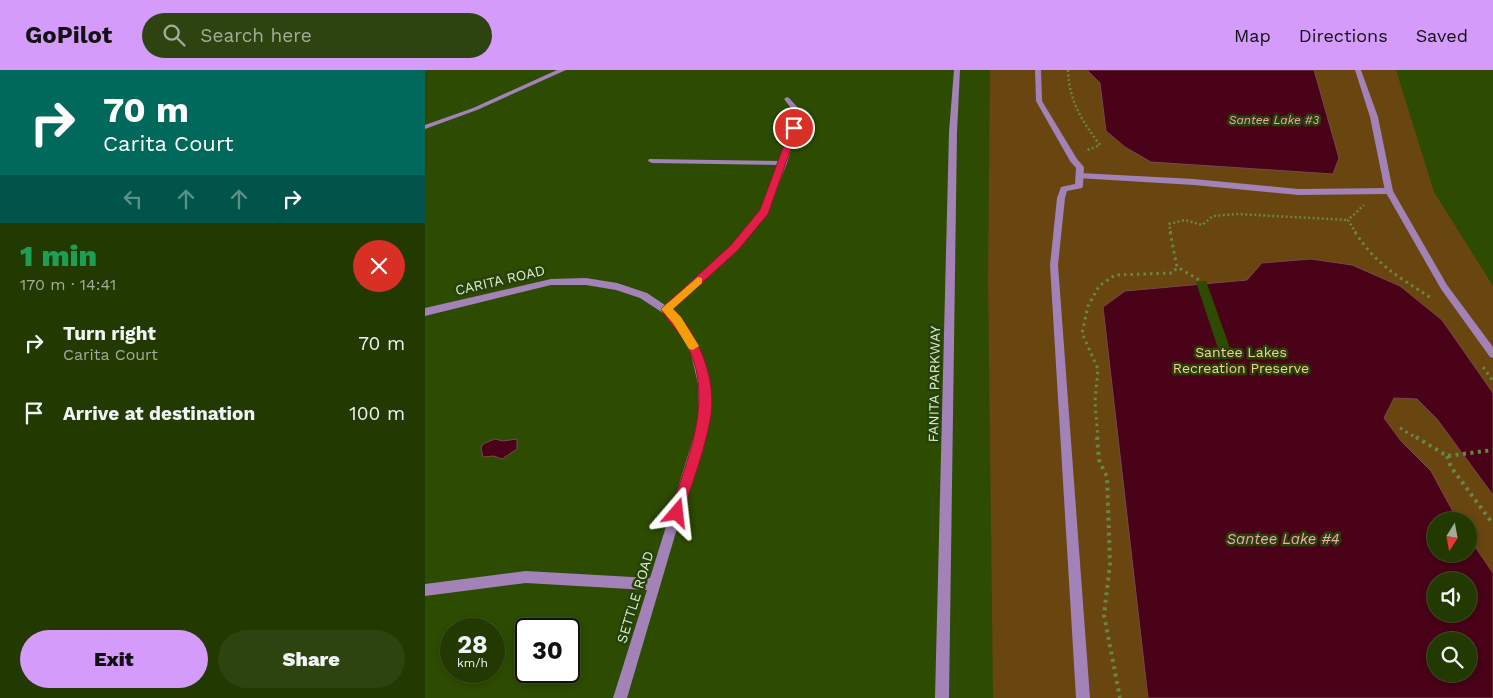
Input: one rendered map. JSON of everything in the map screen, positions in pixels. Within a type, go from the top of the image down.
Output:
[{"type":"street","points":[[425,127],[475,109],[563,70]]},
{"type":"street","name":"FANITA PARKWAY","points":[[941,698],[953,152],[957,70]]},
{"type":"street","points":[[1037,70],[1039,101],[1070,155],[1080,167],[1079,186],[1063,190],[1055,265],[1083,698]]},
{"type":"street","points":[[1357,70],[1374,117],[1389,191],[1444,286],[1493,354]]},
{"type":"street","points":[[666,309],[735,248],[764,211],[783,163],[799,112],[787,99]]},
{"type":"street","points":[[653,161],[783,163]]},
{"type":"street","points":[[1080,176],[1195,182],[1298,192],[1389,191]]},
{"type":"street","name":"CARITA ROAD","points":[[425,312],[528,285],[569,280],[611,284],[630,289],[666,309]]},
{"type":"street","name":"SETTLE ROAD","points":[[620,698],[704,420],[705,400],[700,364],[694,348],[677,320],[666,309]]},
{"type":"street","points":[[425,590],[526,577],[655,584]]},
{"type":"path","points":[[1068,70],[1068,92],[1075,110],[1100,145],[1097,148],[1070,155]]},
{"type":"path","points":[[1120,698],[1104,614],[1110,564],[1107,477],[1099,460],[1095,401],[1098,369],[1082,332],[1088,306],[1099,286],[1115,276],[1173,273],[1177,267],[1169,224],[1185,220],[1201,225],[1213,216],[1237,214],[1348,220]]},
{"type":"path","points":[[1177,267],[1201,281]]},
{"type":"path","points":[[1400,428],[1447,456],[1493,450]]},
{"type":"path","points":[[1447,456],[1451,467],[1493,524]]},
{"type":"green space","name":"Santee Lakes Recreation Preserve","points":[[990,70],[1396,70],[1434,192],[1493,286],[1493,698],[993,698],[988,278]]},
{"type":"water","name":"Santee Lake #3","points":[[1087,70],[1314,70],[1339,158],[1333,174],[1151,162],[1125,147],[1106,131],[1100,83]]},
{"type":"water","name":"Santee Lake #4","points":[[1311,259],[1352,265],[1400,286],[1442,320],[1493,393],[1493,495],[1437,419],[1417,399],[1394,398],[1384,418],[1401,441],[1431,471],[1453,512],[1427,512],[1427,562],[1477,562],[1477,550],[1493,573],[1493,698],[1148,698],[1103,307],[1125,291],[1247,280],[1262,263]]},
{"type":"water","points":[[495,439],[503,441],[517,439],[517,449],[502,459],[494,456],[483,457],[481,448],[483,444]]},
{"type":"pier","points":[[1206,281],[1230,348],[1240,348],[1243,356],[1212,357],[1209,349],[1218,348],[1196,282]]},
{"type":"slow traffic","points":[[693,346],[677,320],[666,309],[698,280]]},
{"type":"route","points":[[677,513],[704,420],[705,400],[704,382],[694,348],[677,320],[666,309],[735,248],[764,211],[783,163],[794,128]]}]
